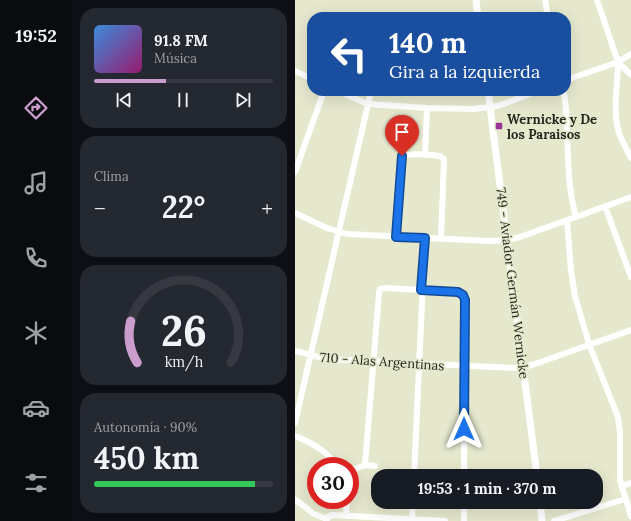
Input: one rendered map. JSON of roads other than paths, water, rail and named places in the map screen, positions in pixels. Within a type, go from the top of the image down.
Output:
[{"type":"street","points":[[476,0],[477,12]]},
{"type":"street","points":[[545,0],[548,12]]},
{"type":"street","points":[[597,0],[618,62],[615,105],[617,123],[619,134],[631,158]]},
{"type":"street","points":[[571,78],[618,62],[631,54]]},
{"type":"street","points":[[618,62],[631,75]]},
{"type":"street","points":[[295,71],[307,77]]},
{"type":"street","points":[[295,172],[322,96]]},
{"type":"street","points":[[350,96],[368,104],[427,108],[474,109],[490,107],[524,96]]},
{"type":"street","points":[[295,423],[370,96]]},
{"type":"street","name":"749 - Aviador Germán Wernicke","points":[[489,96],[536,469]]},
{"type":"street","points":[[564,96],[572,203],[576,217]]},
{"type":"street","points":[[425,155],[427,108]]},
{"type":"street","points":[[396,237],[402,156],[425,155],[440,156],[443,158],[441,239]]},
{"type":"street","points":[[295,212],[327,228],[347,234],[441,239],[508,240],[631,197]]},
{"type":"street","points":[[605,206],[631,277]]},
{"type":"street","points":[[567,220],[571,272],[575,296],[589,344],[618,417],[620,433],[621,486],[631,513]]},
{"type":"street","points":[[414,469],[421,290],[425,238]]},
{"type":"street","points":[[365,465],[379,293],[380,289],[385,288],[458,292],[463,295],[465,300],[464,469]]},
{"type":"street","name":"710 - Alas Argentinas","points":[[295,351],[327,359],[509,368],[532,365],[631,330]]},
{"type":"street","points":[[295,436],[320,448],[330,457]]},
{"type":"street","points":[[359,467],[365,465],[375,466]]},
{"type":"street","points":[[621,486],[631,483]]},
{"type":"street","points":[[295,499],[314,514],[326,520],[329,516],[333,515],[364,519],[445,521]]},
{"type":"street","points":[[554,521],[625,499]]},
{"type":"street","points":[[346,509],[346,516]]},
{"type":"street","points":[[412,520],[413,509]]},
{"type":"street","points":[[464,509],[464,521]]},
{"type":"street","points":[[541,509],[542,521]]},
{"type":"place","name":"Wernicke y De los Paraisos","points":[[499,126]]}]
